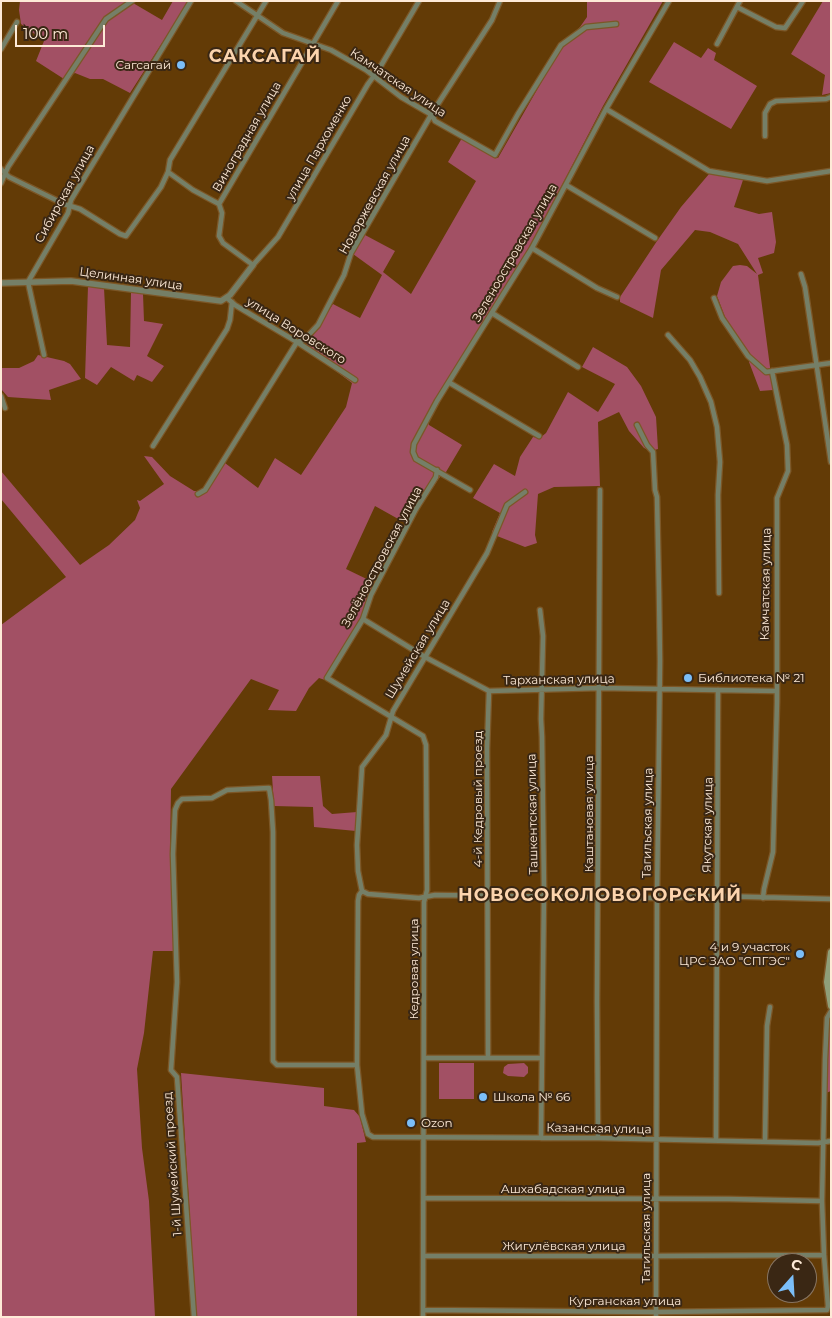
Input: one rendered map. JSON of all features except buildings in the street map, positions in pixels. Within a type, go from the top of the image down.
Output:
[{"type":"main road","points":[[831,952],[827,982],[831,1006]]},
{"type":"street","points":[[1,183],[106,19],[132,1]]},
{"type":"street","name":"Сибирская улица","points":[[28,282],[68,213],[71,200],[191,1]]},
{"type":"street","name":"Камчатская улица","points":[[236,1],[288,36],[331,50],[366,70],[401,97],[432,115],[435,120],[495,155],[561,45],[586,27],[616,24]]},
{"type":"street","points":[[1,169],[9,178],[80,210],[126,236],[161,187],[168,172],[170,160],[266,1]]},
{"type":"street","name":"Виноградная улица","points":[[219,204],[338,1]]},
{"type":"street","name":"улица Пархоменко","points":[[153,446],[227,330],[230,320],[230,300],[253,265],[278,237],[419,1]]},
{"type":"street","name":"Новоржевская улица","points":[[198,494],[205,490],[298,342],[304,340],[318,325],[344,274],[351,253],[434,110],[492,20],[500,1]]},
{"type":"street","name":"Зеленоостровская улица","points":[[470,490],[416,459],[412,452],[414,444],[532,248],[606,109],[668,1]]},
{"type":"street","points":[[717,44],[740,1]]},
{"type":"street","points":[[737,7],[776,27],[785,28],[803,1]]},
{"type":"street","points":[[1,50],[17,22]]},
{"type":"street","points":[[765,136],[765,114],[770,104],[776,101],[831,97]]},
{"type":"street","points":[[606,109],[709,171],[767,181],[831,171]]},
{"type":"street","points":[[168,172],[193,190],[219,204],[222,213],[219,236],[223,243],[253,265]]},
{"type":"street","points":[[566,185],[655,238]]},
{"type":"street","points":[[532,248],[597,288],[617,296]]},
{"type":"street","points":[[801,274],[805,287],[831,462]]},
{"type":"street","name":"Целинная улица","points":[[1,283],[71,281],[211,300],[230,300]]},
{"type":"street","points":[[28,282],[44,355]]},
{"type":"street","points":[[714,298],[722,318],[748,356],[766,372],[831,363]]},
{"type":"street","name":"улица Воровского","points":[[230,300],[355,380]]},
{"type":"street","points":[[492,313],[578,367]]},
{"type":"street","points":[[668,335],[690,360],[700,377],[711,402],[718,427],[720,462],[718,495],[719,593]]},
{"type":"street","name":"Камчатская улица","points":[[763,898],[773,852],[777,702],[777,498],[788,471],[787,445],[772,371]]},
{"type":"street","points":[[450,384],[539,436]]},
{"type":"street","points":[[1,396],[5,408]]},
{"type":"street","name":"Тагильская улица","points":[[637,425],[647,445],[653,452],[654,460],[660,648],[656,1314]]},
{"type":"street","name":"Зелёноостровская улица","points":[[327,678],[338,657],[363,619],[371,595],[416,509],[436,477],[437,470]]},
{"type":"street","name":"Каштановая улица","points":[[598,1138],[600,490]]},
{"type":"street","name":"Шумейская улица","points":[[368,1134],[362,1114],[357,1065],[358,901],[362,891],[358,871],[362,795],[361,770],[386,735],[391,716],[487,553],[507,505],[525,492]]},
{"type":"street","name":"Ташкентская улица","points":[[540,610],[543,636],[541,689],[544,896],[541,1138]]},
{"type":"street","name":"Тарханская улица","points":[[363,619],[425,657],[489,691],[600,688],[776,691]]},
{"type":"street","name":"Кедровая улица","points":[[327,678],[423,736],[426,745],[427,890],[423,1317]]},
{"type":"street","name":"Якутская улица","points":[[716,1140],[718,690]]},
{"type":"street","name":"4-й Кедровый проезд","points":[[488,1058],[487,749],[489,691]]},
{"type":"street","name":"1-й Шумейский проезд","points":[[194,1317],[177,1077],[171,1070],[177,982],[173,854],[174,810],[182,799],[212,798],[226,790],[268,788],[271,800],[273,832],[274,1061],[277,1065],[357,1065]]},
{"type":"street","points":[[362,891],[368,894],[419,898],[435,895],[598,898],[716,896],[831,899]]},
{"type":"street","points":[[765,1142],[767,1026],[770,1007]]},
{"type":"street","points":[[824,1255],[822,1201],[825,1059],[828,1018],[831,1011]]},
{"type":"street","points":[[424,1058],[542,1058]]},
{"type":"street","name":"Казанская улица","points":[[368,1134],[372,1137],[424,1138],[831,1141]]},
{"type":"street","name":"Ашхабадская улица","points":[[424,1198],[822,1201]]},
{"type":"street","name":"Жигулёвская улица","points":[[424,1256],[824,1255]]},
{"type":"street","name":"Курганская улица","points":[[423,1310],[656,1314],[827,1310],[824,1255]]},
{"type":"shaded area","points":[[20,1],[133,1],[133,3],[162,20],[173,1],[189,1],[130,93],[103,79],[90,79],[75,73],[64,79],[36,61],[44,41],[21,24]]},
{"type":"shaded area","points":[[587,1],[663,1],[603,106],[530,247],[426,416],[429,425],[462,445],[446,472],[439,478],[409,525],[375,506],[346,569],[377,584],[361,618],[337,656],[325,680],[319,678],[309,688],[296,711],[268,710],[279,690],[251,679],[171,789],[170,854],[174,902],[173,938],[175,951],[153,951],[144,1033],[137,1069],[142,1148],[149,1201],[155,1317],[1,1317],[1,625],[66,577],[1,499],[1,471],[80,565],[109,545],[135,520],[140,508],[137,500],[140,501],[164,484],[144,456],[152,457],[170,476],[194,491],[204,489],[221,460],[258,488],[275,458],[301,475],[346,407],[352,383],[302,346],[308,343],[333,304],[360,318],[382,275],[353,254],[365,235],[395,251],[383,272],[411,294],[476,181],[448,162],[462,138],[498,158],[562,46],[587,17]]},
{"type":"shaded area","points":[[823,1],[831,1],[831,93],[822,95],[825,75],[791,54]]},
{"type":"shaded area","points":[[674,42],[701,58],[708,48],[716,53],[714,60],[757,86],[731,129],[649,82]]},
{"type":"shaded area","points":[[709,174],[743,180],[734,207],[759,214],[772,212],[776,242],[774,253],[758,258],[763,273],[758,275],[773,390],[760,391],[749,362],[751,356],[725,317],[717,296],[721,282],[733,266],[747,266],[757,274],[738,244],[710,232],[695,230],[661,270],[653,318],[620,302],[620,297],[657,241],[681,207]]},
{"type":"shaded area","points":[[88,286],[104,288],[107,345],[130,347],[131,292],[143,294],[144,321],[163,324],[147,356],[164,366],[152,382],[137,375],[134,381],[111,367],[97,385],[85,378]]},
{"type":"shaded area","points":[[593,347],[627,367],[641,386],[656,417],[658,449],[651,451],[644,448],[629,431],[619,412],[598,422],[600,486],[554,487],[538,494],[535,535],[537,543],[525,547],[497,536],[492,532],[500,513],[473,498],[494,464],[515,476],[520,457],[533,437],[540,438],[546,433],[568,392],[598,412],[615,384],[582,367]]},
{"type":"shaded area","points":[[38,355],[70,364],[81,379],[49,390],[51,400],[8,397],[1,389],[1,368],[19,368],[34,361]]},
{"type":"shaded area","points":[[272,776],[320,776],[323,806],[332,814],[357,812],[356,831],[314,827],[313,807],[274,806]]},
{"type":"shaded area","points":[[830,1016],[831,1091],[826,1093],[827,1060]]},
{"type":"shaded area","points":[[439,1063],[474,1063],[474,1099],[439,1099]]},
{"type":"shaded area","points":[[524,1063],[528,1067],[528,1073],[524,1077],[508,1076],[503,1073],[504,1067],[508,1064]]},
{"type":"shaded area","points":[[181,1073],[324,1088],[324,1106],[354,1110],[360,1117],[366,1142],[357,1143],[357,1317],[196,1317]]},
{"type":"place","name":"Сагсагай","points":[[181,65]]},
{"type":"place","name":"Библиотека № 21","points":[[688,678]]},
{"type":"place","name":"4 и 9 участок ЦРС ЗАО \"СПГЭС\"","points":[[800,954]]},
{"type":"place","name":"Школа № 66","points":[[483,1097]]},
{"type":"place","name":"Ozon","points":[[411,1123]]},
{"type":"district","name":"САКСАГАЙ","points":[[265,57]]},
{"type":"district","name":"НОВОСОКОЛОВОГОРСКИЙ","points":[[600,896]]}]
